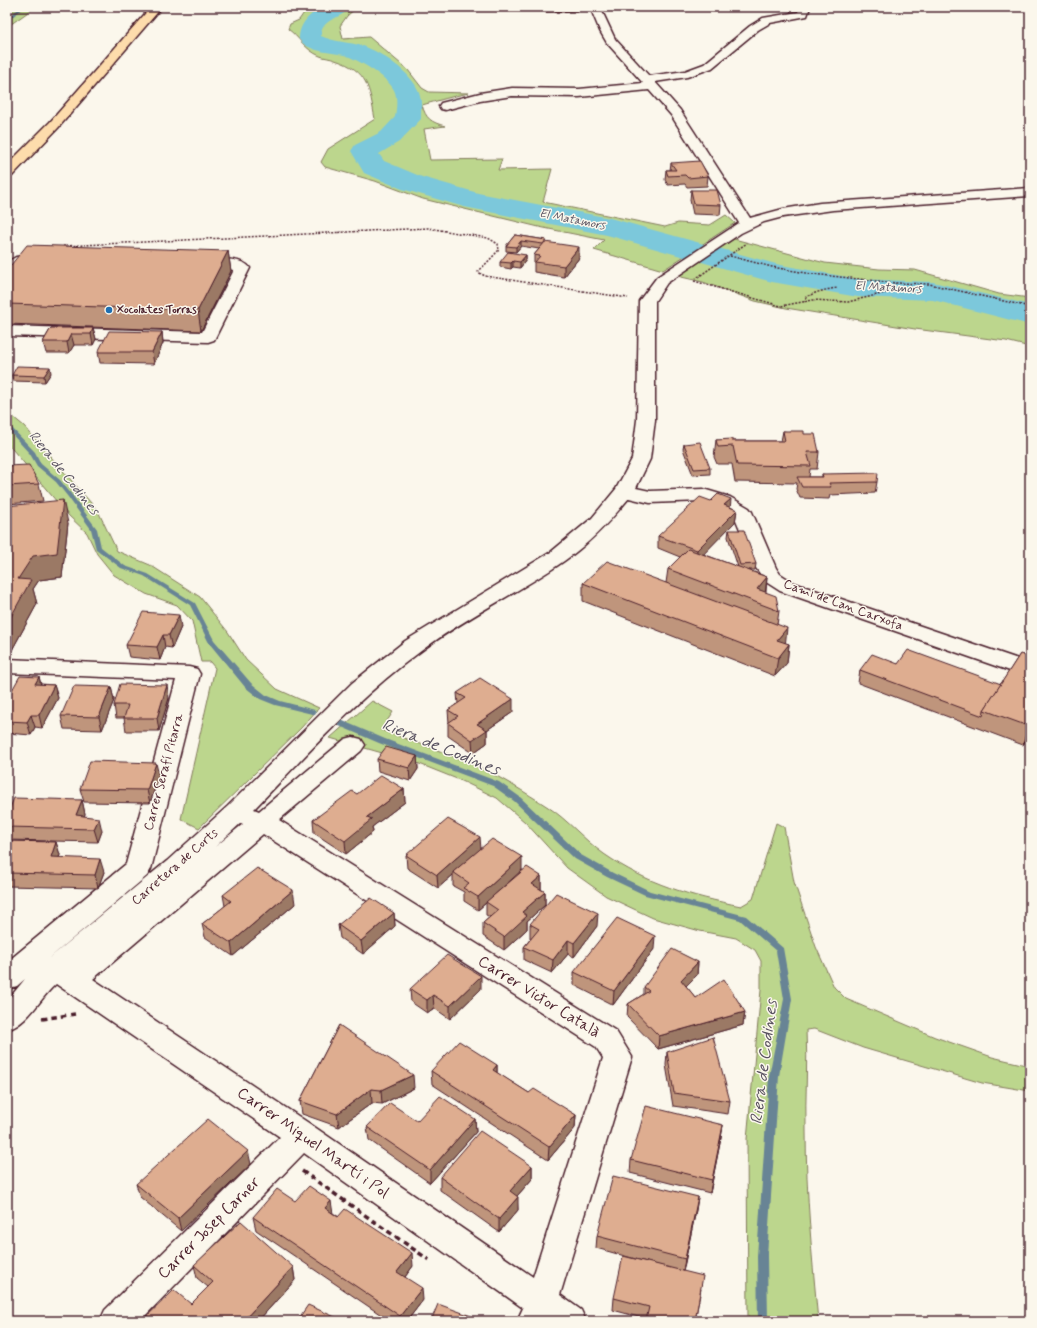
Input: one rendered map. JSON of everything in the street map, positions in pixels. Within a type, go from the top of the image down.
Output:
[{"type":"main road","points":[[10,180],[54,130],[54,125],[157,7]]},
{"type":"street","points":[[767,20],[768,7]]},
{"type":"street","points":[[445,106],[480,96],[512,92],[579,93],[648,83],[687,74],[708,66],[754,28],[767,20],[803,14],[805,7]]},
{"type":"street","points":[[596,10],[605,31],[616,48],[683,123],[732,202],[741,227]]},
{"type":"street","points":[[650,296],[662,280],[741,227],[781,213],[833,206],[1030,192]]},
{"type":"street","points":[[732,202],[760,210],[781,213]]},
{"type":"street","points":[[7,268],[21,260],[53,259]]},
{"type":"street","points":[[7,331],[208,337],[243,268],[231,264],[185,262]]},
{"type":"street","name":"Carretera de Corts","points":[[7,1018],[55,978],[237,812],[337,709],[360,688],[413,646],[460,614],[572,546],[599,522],[625,491],[641,459],[645,438],[646,420],[646,316],[647,300],[650,296]]},
{"type":"street","name":"Camí de Can Carxofa","points":[[625,491],[650,497],[703,495],[724,501],[742,512],[766,568],[773,578],[787,586],[1030,671]]},
{"type":"street","name":"Carrer Serafí Pitarra","points":[[7,666],[189,674],[138,869],[7,978]]},
{"type":"street","name":"Carretera de Corts","points":[[7,999],[55,978],[220,856],[263,822],[353,745]]},
{"type":"street","name":"Carrer Victor Català","points":[[237,812],[263,822],[606,1039],[618,1057],[538,1311]]},
{"type":"street","name":"Carrer Miquel Martí i Pol","points":[[55,978],[302,1135],[538,1311],[570,1321]]},
{"type":"street","name":"Carrer Josep Carner","points":[[117,1321],[302,1135]]},
{"type":"path","points":[[62,246],[428,228],[488,238],[498,244],[499,250],[478,272],[484,276],[636,299],[650,296]]},
{"type":"path","points":[[896,283],[892,286],[893,291],[848,302],[813,300],[781,306],[694,280],[747,244],[742,243],[725,254],[772,267],[812,274],[896,283],[930,284],[1030,307]]},
{"type":"path","points":[[805,302],[806,297],[824,290],[838,288]]},
{"type":"green space","points":[[10,7],[32,7],[31,10],[7,27],[7,12]]},
{"type":"green space","points":[[308,7],[357,7],[347,16],[340,26],[343,39],[369,37],[408,70],[422,88],[429,92],[469,93],[422,105],[427,117],[436,123],[445,126],[424,129],[430,160],[502,159],[498,170],[552,169],[543,202],[665,227],[678,223],[710,225],[726,215],[735,223],[663,270],[594,250],[604,240],[539,227],[423,199],[375,181],[325,167],[321,162],[328,149],[375,119],[369,90],[361,75],[346,64],[322,57],[310,50],[288,29],[290,24],[299,20]]},
{"type":"green space","points":[[734,239],[825,263],[879,269],[915,270],[999,294],[1030,298],[1030,347],[1006,341],[915,329],[786,308],[755,301],[703,282],[677,276]]},
{"type":"green space","points":[[7,412],[24,426],[98,511],[117,551],[150,565],[200,597],[228,632],[246,660],[277,689],[319,708],[301,728],[199,828],[181,819],[215,668],[210,662],[201,662],[192,621],[177,605],[146,594],[114,575],[97,554],[87,533],[69,516],[7,443]]},
{"type":"green space","points":[[372,701],[393,712],[381,730],[475,765],[494,775],[555,812],[604,854],[636,873],[670,888],[704,898],[741,906],[753,899],[776,823],[784,827],[794,882],[816,947],[834,987],[846,999],[935,1037],[992,1057],[1030,1066],[1030,1091],[982,1083],[863,1048],[814,1029],[806,1030],[807,1178],[818,1321],[748,1321],[747,1139],[761,990],[761,961],[755,950],[736,938],[700,931],[653,918],[606,896],[567,868],[525,822],[497,798],[462,781],[417,763],[330,738]]},
{"type":"water","points":[[853,282],[885,288],[855,294],[847,289],[847,286]]},
{"type":"building","points":[[700,161],[708,176],[688,178],[685,175],[668,176],[666,170],[676,170],[671,163]]},
{"type":"building","points":[[691,190],[717,190],[721,205],[694,204]]},
{"type":"building","points":[[515,235],[546,240],[543,244],[521,241],[516,247],[506,246]]},
{"type":"building","points":[[545,242],[579,247],[564,266],[535,262],[540,256],[534,255]]},
{"type":"building","name":"Xocolates Torras","points":[[27,245],[228,251],[198,310],[7,304],[7,270]]},
{"type":"building","points":[[508,252],[526,255],[520,262],[500,262]]},
{"type":"building","points":[[51,328],[93,328],[91,334],[71,334],[67,342],[43,342]]},
{"type":"building","points":[[109,331],[162,332],[152,352],[98,352]]},
{"type":"building","points":[[17,366],[50,367],[44,376],[12,375]]},
{"type":"building","points":[[783,431],[804,431],[804,434],[815,434],[819,452],[807,452],[811,466],[737,465],[733,446],[718,447],[716,440],[732,439],[732,441],[785,441]]},
{"type":"building","points":[[700,442],[710,468],[694,469],[684,444]]},
{"type":"building","points":[[29,465],[39,484],[7,486],[7,466]]},
{"type":"building","points":[[878,473],[877,482],[829,483],[831,487],[802,487],[797,477],[823,477],[822,474]]},
{"type":"building","points":[[718,494],[731,499],[724,505],[737,510],[697,550],[658,536],[700,497],[711,501]]},
{"type":"building","points":[[63,500],[57,553],[33,556],[18,579],[31,580],[7,624],[7,506]]},
{"type":"building","points":[[729,530],[744,530],[756,564],[740,565]]},
{"type":"building","points":[[688,549],[767,577],[757,589],[776,596],[779,611],[668,569]]},
{"type":"building","points":[[607,561],[787,628],[777,640],[789,644],[778,658],[583,583]]},
{"type":"building","points":[[143,612],[179,615],[169,635],[163,635],[157,647],[126,645]]},
{"type":"building","points":[[908,650],[1001,684],[984,710],[983,716],[860,670],[872,654],[898,664]]},
{"type":"building","points":[[1020,654],[1030,657],[1030,724],[1028,726],[984,710]]},
{"type":"building","points":[[20,676],[39,677],[35,684],[54,685],[39,715],[31,715],[27,722],[7,721],[7,699]]},
{"type":"building","points":[[480,678],[513,699],[477,724],[487,730],[472,740],[448,723],[458,716],[448,710],[466,698],[457,693]]},
{"type":"building","points":[[120,684],[167,685],[157,718],[124,718],[128,705],[114,705]]},
{"type":"building","points":[[74,686],[111,687],[99,717],[61,716]]},
{"type":"building","points":[[386,747],[417,756],[409,768],[377,759]]},
{"type":"building","points":[[90,761],[156,763],[147,790],[80,789]]},
{"type":"building","points":[[381,775],[404,789],[367,817],[372,819],[345,841],[313,820],[352,791],[357,794]]},
{"type":"building","points":[[14,798],[82,800],[76,815],[99,818],[94,829],[7,827],[7,808],[10,808]]},
{"type":"building","points":[[448,819],[480,837],[437,875],[406,855]]},
{"type":"building","points":[[492,839],[522,857],[478,897],[463,888],[469,883],[453,872]]},
{"type":"building","points":[[7,841],[56,842],[51,857],[100,859],[95,875],[7,873]]},
{"type":"building","points":[[527,867],[541,876],[532,884],[545,892],[522,912],[527,916],[504,937],[483,923],[498,910],[486,902]]},
{"type":"building","points":[[257,868],[293,890],[231,943],[202,924],[231,901],[223,895]]},
{"type":"building","points":[[556,893],[598,913],[574,943],[568,940],[553,960],[524,947],[539,929],[530,924]]},
{"type":"building","points":[[371,898],[394,913],[361,941],[338,925]]},
{"type":"building","points":[[617,918],[655,936],[614,991],[574,972]]},
{"type":"building","points":[[672,949],[698,962],[681,980],[696,998],[724,979],[745,1012],[659,1036],[628,1004],[649,991],[644,987]]},
{"type":"building","points":[[447,955],[481,976],[450,1006],[433,995],[427,1000],[410,989]]},
{"type":"building","points":[[339,1025],[413,1075],[381,1090],[371,1089],[337,1114],[300,1101]]},
{"type":"building","points":[[713,1037],[730,1101],[674,1093],[667,1052]]},
{"type":"building","points":[[459,1041],[497,1065],[493,1070],[529,1093],[534,1089],[576,1115],[549,1147],[431,1071]]},
{"type":"building","points":[[440,1096],[475,1119],[430,1170],[367,1127],[390,1103],[417,1121]]},
{"type":"building","points":[[646,1106],[723,1125],[712,1180],[631,1160]]},
{"type":"building","points":[[208,1119],[248,1151],[178,1218],[136,1184]]},
{"type":"building","points":[[480,1131],[532,1166],[510,1191],[518,1197],[499,1219],[440,1177]]},
{"type":"building","points":[[613,1176],[698,1197],[685,1259],[597,1236]]},
{"type":"building","points":[[309,1186],[331,1201],[325,1208],[338,1217],[345,1209],[412,1253],[397,1272],[422,1288],[400,1316],[253,1217],[277,1189],[295,1201]]},
{"type":"building","points":[[241,1221],[293,1267],[243,1321],[150,1321],[145,1318],[174,1290],[191,1304],[213,1282],[194,1265]]},
{"type":"building","points":[[623,1256],[703,1276],[695,1321],[646,1320],[649,1307],[614,1298]]},
{"type":"building","points":[[438,1304],[485,1321],[431,1321]]},
{"type":"building","points":[[308,1305],[344,1321],[297,1321]]},
{"type":"waterway","name":"Riera de Codines","points":[[7,20],[23,7]]},
{"type":"waterway","name":"El Matamors","points":[[340,7],[324,15],[315,22],[310,32],[310,39],[322,44],[351,50],[369,58],[383,66],[395,76],[404,86],[407,93],[408,119],[390,137],[364,151],[374,167],[412,183],[474,201],[610,227],[772,273],[858,288],[933,291],[1030,315]]},
{"type":"waterway","name":"Riera de Codines","points":[[7,426],[33,453],[39,465],[58,481],[70,496],[94,529],[98,548],[123,567],[146,575],[193,604],[211,641],[248,685],[263,697],[278,703],[312,712]]},
{"type":"waterway","name":"Riera de Codines","points":[[340,723],[382,741],[496,784],[517,799],[578,857],[610,875],[648,893],[743,918],[780,950],[788,999],[774,1076],[762,1256],[763,1321]]},
{"type":"place","name":"Xocolates Torras","points":[[109,310]]}]
